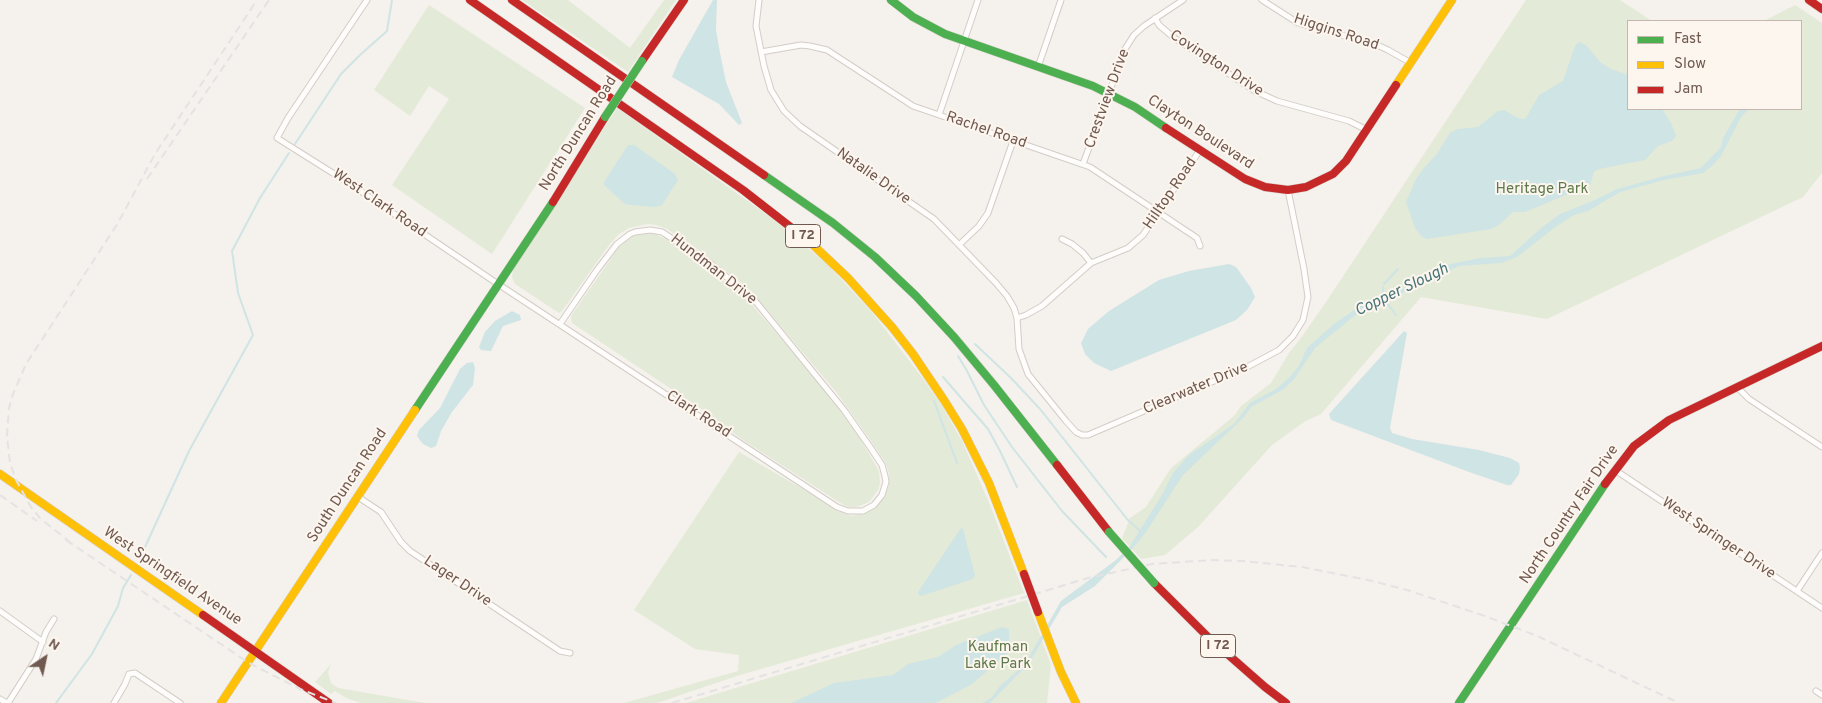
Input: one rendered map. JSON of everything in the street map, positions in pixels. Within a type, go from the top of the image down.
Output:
[{"type":"main road","name":"I 72","points":[[470,0],[743,190],[802,235],[848,278],[892,327],[919,362],[944,400],[962,429],[989,483],[1061,672],[1076,703]]},
{"type":"main road","name":"I 72","points":[[512,0],[833,224],[875,257],[916,296],[954,337],[1109,532],[1154,583],[1208,637],[1264,687],[1286,703]]},
{"type":"main road","name":"North Duncan Road","points":[[498,284],[605,116],[684,0]]},
{"type":"main road","name":"Clayton Boulevard","points":[[891,0],[929,26],[964,42],[1093,86],[1108,93],[1130,104],[1255,184],[1288,190],[1314,184],[1333,174],[1346,161],[1452,0]]},
{"type":"main road","points":[[1809,0],[1822,9]]},
{"type":"main road","name":"South Duncan Road","points":[[221,703],[498,284]]},
{"type":"main road","name":"North Country Fair Drive","points":[[1459,703],[1615,470],[1634,446],[1669,420],[1822,346]]},
{"type":"main road","name":"West Springfield Avenue","points":[[0,474],[329,703]]},
{"type":"street","name":"West Clark Road","points":[[367,0],[288,118],[277,138],[347,182],[498,284]]},
{"type":"street","name":"Natalie Drive","points":[[759,0],[756,23],[761,52],[771,90],[790,118],[934,219],[960,244],[1007,296],[1017,318]]},
{"type":"street","points":[[940,115],[978,0]]},
{"type":"street","points":[[1038,67],[1061,0]]},
{"type":"street","name":"Crestview Drive","points":[[1083,164],[1125,49],[1139,30],[1183,0]]},
{"type":"street","name":"Higgins Road","points":[[1262,0],[1298,23],[1377,45],[1411,63]]},
{"type":"street","name":"Covington Drive","points":[[1155,18],[1159,26],[1173,37],[1255,91],[1277,101],[1349,121],[1367,130]]},
{"type":"street","name":"Rachel Road","points":[[761,52],[801,45],[820,48],[834,54],[905,103],[1083,164],[1197,238],[1200,246]]},
{"type":"street","points":[[960,244],[979,226],[988,213],[1013,141]]},
{"type":"street","name":"Hilltop Road","points":[[1017,318],[1042,306],[1091,263],[1121,251],[1134,243],[1150,228],[1200,150]]},
{"type":"street","name":"Clearwater Drive","points":[[1017,318],[1019,349],[1028,374],[1066,421],[1076,432],[1082,435],[1088,435],[1249,366],[1272,355],[1285,345],[1298,329],[1305,313],[1308,297],[1307,283],[1288,190]]},
{"type":"street","name":"Hundman Drive","points":[[560,324],[617,244],[635,232],[650,230],[662,232],[710,264],[756,302],[844,410],[882,466],[885,476]]},
{"type":"street","points":[[1062,239],[1083,252],[1091,263]]},
{"type":"street","name":"Clark Road","points":[[498,284],[842,509],[856,512],[863,511],[874,505],[885,489],[885,476]]},
{"type":"street","points":[[1737,387],[1749,399],[1822,447]]},
{"type":"street","name":"West Springer Drive","points":[[1615,470],[1822,608]]},
{"type":"street","name":"Lager Drive","points":[[358,497],[381,512],[401,542],[410,551],[560,651],[570,653]]},
{"type":"street","points":[[1797,591],[1822,553]]},
{"type":"street","points":[[0,611],[43,642]]},
{"type":"street","points":[[0,699],[8,703],[36,659],[46,632],[54,619]]},
{"type":"street","points":[[114,703],[129,674],[135,673],[180,703]]},
{"type":"street","points":[[1816,691],[1822,695]]},
{"type":"green space","points":[[522,0],[568,0],[630,48],[664,0],[676,0],[628,72]]},
{"type":"green space","name":"Heritage Park","points":[[1526,0],[1620,0],[1650,20],[1627,20],[1627,110],[1802,110],[1802,20],[1766,20],[1795,5],[1822,23],[1822,173],[1803,197],[1547,319],[1421,297],[1321,414],[1304,422],[1272,445],[1198,527],[1165,555],[1141,559],[1122,538],[1130,518],[1146,507],[1171,468],[1234,416],[1241,406],[1271,383],[1289,353],[1328,299]]},
{"type":"green space","points":[[429,5],[585,108],[492,254],[392,185],[449,99],[429,86],[410,116],[374,90]]},
{"type":"green space","points":[[617,108],[773,219],[826,263],[871,311],[924,380],[942,406],[962,441],[990,505],[1024,593],[740,675],[657,703],[624,703],[738,671],[739,655],[695,649],[634,610],[739,452],[837,511],[852,516],[864,513],[880,503],[889,486],[889,473],[885,462],[837,393],[751,291],[704,254],[667,229],[648,224],[629,228],[619,234],[559,313],[515,284],[512,277],[513,269]]},
{"type":"green space","points":[[647,233],[655,234],[668,240],[747,299],[822,386],[858,435],[879,471],[880,483],[878,490],[869,502],[857,507],[849,507],[842,504],[743,440],[703,410],[572,323],[571,316],[619,247],[633,236]]},
{"type":"green space","name":"Kaufman Lake Park","points":[[1027,600],[1051,665],[1047,703],[686,703]]},
{"type":"green space","points":[[331,664],[328,672],[331,683],[338,688],[425,703],[361,703],[346,698],[335,691],[331,694],[315,682]]},
{"type":"water","points":[[713,0],[717,0],[716,30],[726,82],[742,123],[739,125],[719,104],[672,77],[679,60]]},
{"type":"water","points":[[1579,42],[1586,45],[1600,62],[1611,69],[1627,75],[1627,110],[1663,110],[1676,136],[1672,141],[1658,146],[1645,160],[1599,169],[1594,172],[1590,185],[1525,212],[1513,212],[1499,225],[1491,229],[1427,239],[1422,237],[1415,228],[1406,202],[1416,179],[1437,154],[1450,133],[1457,129],[1478,127],[1498,111],[1504,110],[1518,118],[1526,118],[1539,95],[1563,81],[1575,46]]},
{"type":"water","name":"Copper Slough","points":[[1739,110],[1748,110],[1741,117],[1721,156],[1703,173],[1664,180],[1620,192],[1588,211],[1574,215],[1517,257],[1501,263],[1459,266],[1407,291],[1374,302],[1364,308],[1315,348],[1294,379],[1284,389],[1251,407],[1244,417],[1183,475],[1146,532],[1133,548],[1095,586],[1062,607],[1029,663],[990,703],[982,703],[991,698],[1000,686],[1025,664],[1061,601],[1116,560],[1130,546],[1162,495],[1173,473],[1189,455],[1234,424],[1250,403],[1276,389],[1290,377],[1299,366],[1307,348],[1334,324],[1373,297],[1404,288],[1447,265],[1480,258],[1510,256],[1541,228],[1560,214],[1617,189],[1701,168],[1721,147],[1723,138]]},
{"type":"water","points":[[628,145],[634,145],[675,174],[678,180],[662,205],[656,207],[625,204],[604,185],[604,182]]},
{"type":"water","points":[[1229,264],[1236,267],[1255,297],[1247,310],[1236,320],[1111,371],[1094,363],[1085,354],[1081,343],[1088,329],[1109,311],[1159,280],[1189,271]]},
{"type":"water","points":[[512,311],[520,315],[521,320],[503,326],[491,351],[481,350],[479,347],[485,332],[495,321]]},
{"type":"water","points":[[1404,331],[1407,333],[1390,428],[1392,433],[1412,439],[1479,450],[1510,458],[1519,463],[1520,468],[1519,474],[1511,485],[1469,472],[1331,420],[1329,414]]},
{"type":"water","points":[[473,362],[475,368],[473,385],[452,412],[441,431],[436,446],[431,448],[423,444],[417,436],[419,430],[440,408],[460,369],[467,363]]},
{"type":"water","points":[[961,528],[963,529],[975,575],[973,579],[921,596],[919,595],[918,592]]},
{"type":"water","points":[[1002,627],[1009,629],[1009,652],[972,684],[936,703],[791,703],[834,683],[893,675],[908,664],[938,657],[956,645]]},
{"type":"waterway","points":[[295,144],[341,74],[387,31],[392,0]]},
{"type":"waterway","points":[[140,558],[189,451],[253,335],[238,293],[232,251],[260,198],[289,153]]},
{"type":"waterway","name":"Copper Slough","points":[[1384,284],[1398,269]]},
{"type":"waterway","name":"Copper Slough","points":[[1383,287],[1383,297],[1396,315]]},
{"type":"waterway","points":[[975,344],[1040,409],[1127,519],[1140,531]]},
{"type":"waterway","points":[[958,356],[984,405],[1012,447],[1062,511],[1106,557]]},
{"type":"waterway","points":[[943,377],[988,429],[1017,487]]},
{"type":"waterway","points":[[934,401],[957,463]]},
{"type":"waterway","points":[[56,703],[92,654],[118,606],[123,588],[131,575]]},
{"type":"railway","points":[[71,543],[40,518],[31,507],[16,480],[10,463],[7,436],[9,408],[13,394],[26,364],[118,223],[155,154],[257,0]]},
{"type":"railway","points":[[147,179],[269,0]]},
{"type":"railway","points":[[0,495],[37,521]]},
{"type":"railway","points":[[66,540],[249,663],[300,689],[336,703]]},
{"type":"railway","points":[[672,703],[1088,578],[1152,564],[1212,560],[1302,567],[1407,590],[1535,635],[1679,703]]},
{"type":"traffic: fast","points":[[891,0],[913,17],[945,34],[1093,86],[1135,107],[1166,128]]},
{"type":"traffic: fast","points":[[605,117],[642,61]]},
{"type":"traffic: fast","points":[[764,175],[833,223],[875,257],[916,296],[954,337],[1057,465]]},
{"type":"traffic: fast","points":[[415,410],[553,202]]},
{"type":"traffic: fast","points":[[1459,703],[1605,484]]},
{"type":"traffic: fast","points":[[1109,532],[1154,583]]},
{"type":"traffic: slow","points":[[1396,85],[1452,0]]},
{"type":"traffic: slow","points":[[811,243],[848,278],[892,327],[944,400],[962,429],[989,483],[1024,574]]},
{"type":"traffic: slow","points":[[221,703],[415,410]]},
{"type":"traffic: slow","points":[[0,474],[203,615]]},
{"type":"traffic: slow","points":[[1038,612],[1061,672],[1076,703]]},
{"type":"traffic: jam","points":[[470,0],[743,190],[811,243]]},
{"type":"traffic: jam","points":[[512,0],[764,175]]},
{"type":"traffic: jam","points":[[642,61],[684,0]]},
{"type":"traffic: jam","points":[[1809,0],[1822,9]]},
{"type":"traffic: jam","points":[[1166,128],[1245,179],[1265,187],[1288,190],[1306,187],[1333,174],[1346,161],[1396,85]]},
{"type":"traffic: jam","points":[[553,202],[605,117]]},
{"type":"traffic: jam","points":[[1605,484],[1634,446],[1669,420],[1822,346]]},
{"type":"traffic: jam","points":[[1057,465],[1109,532]]},
{"type":"traffic: jam","points":[[1024,574],[1038,612]]},
{"type":"traffic: jam","points":[[1154,583],[1208,637],[1286,703]]},
{"type":"traffic: jam","points":[[203,615],[329,703]]}]
